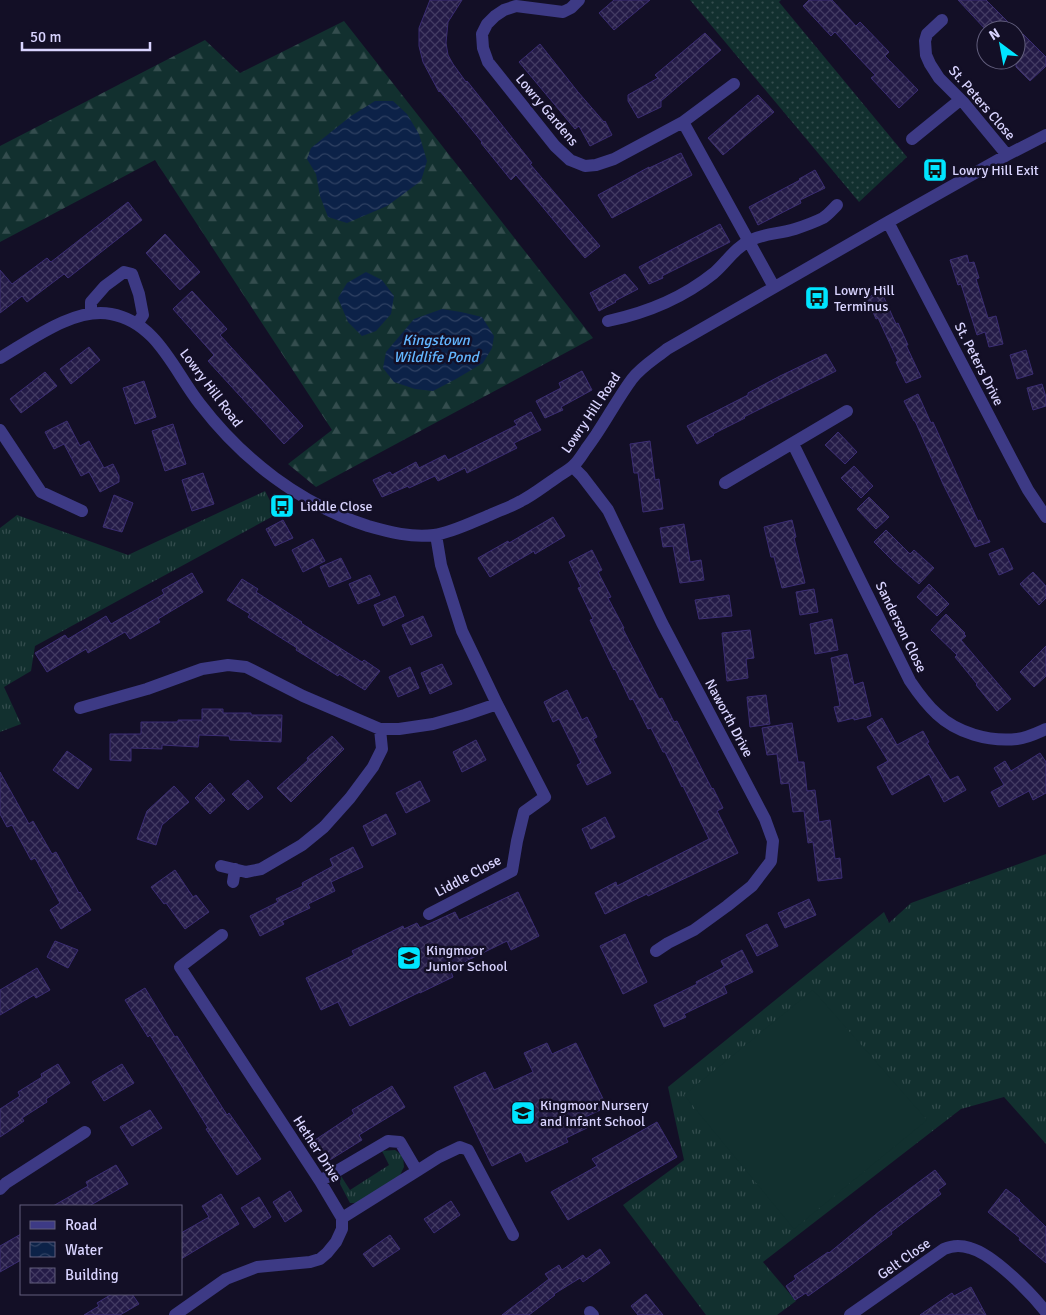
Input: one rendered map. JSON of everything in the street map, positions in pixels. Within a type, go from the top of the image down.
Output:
[{"type":"street","name":"Lowry Gardens","points":[[579,0],[571,8],[563,12],[516,6],[504,10],[494,16],[482,34],[483,48],[488,62],[555,146],[570,160],[586,166],[596,165],[614,158],[683,122]]},
{"type":"street","name":"St. Peters Close","points":[[942,20],[927,34],[925,41],[926,55],[930,64],[939,78],[986,128],[1007,155]]},
{"type":"street","points":[[734,84],[683,122],[774,287]]},
{"type":"street","points":[[912,139],[960,100]]},
{"type":"street","name":"Lowry Hill Road","points":[[0,358],[68,319],[91,313],[111,314],[129,320],[149,333],[158,342],[198,401],[219,428],[270,475],[301,496],[354,521],[389,532],[416,536],[436,535],[464,526],[520,502],[573,466],[599,432],[633,377],[667,349],[888,222],[1046,135]]},
{"type":"street","points":[[608,322],[630,317],[685,293],[715,272],[736,250],[748,241],[762,235],[794,229],[817,220],[824,217],[837,205]]},
{"type":"street","name":"St. Peters Drive","points":[[888,222],[1028,490],[1046,517]]},
{"type":"street","points":[[91,313],[91,302],[105,286],[124,272],[132,274],[139,294],[144,314],[137,324]]},
{"type":"street","points":[[726,483],[847,411]]},
{"type":"street","points":[[0,430],[41,492],[82,511]]},
{"type":"street","name":"Sanderson Close","points":[[793,444],[910,681],[920,696],[937,715],[957,728],[971,734],[993,738],[1017,739],[1046,729]]},
{"type":"street","name":"Naworth Drive","points":[[573,466],[608,510],[662,623],[765,819],[773,841],[771,861],[752,886],[694,930],[656,951]]},
{"type":"street","name":"Liddle Close","points":[[429,914],[512,872],[524,812],[545,797],[496,704],[462,631],[440,565],[436,535]]},
{"type":"street","points":[[80,708],[147,689],[202,669],[228,665],[246,668],[303,696],[380,729],[399,729],[433,724],[496,704]]},
{"type":"street","points":[[221,866],[234,876],[262,869],[302,845],[324,827],[350,798],[373,767],[382,749],[380,729]]},
{"type":"street","name":"Hether Drive","points":[[222,935],[180,967],[320,1181],[342,1218]]},
{"type":"street","points":[[0,1189],[6,1183],[85,1132]]},
{"type":"street","points":[[320,1181],[360,1161],[388,1141],[400,1142],[417,1171]]},
{"type":"street","points":[[175,1315],[226,1279],[256,1266],[310,1262],[320,1258],[336,1242],[342,1229],[342,1218],[417,1171],[460,1147],[468,1150],[513,1236]]},
{"type":"street","name":"Gelt Close","points":[[850,1315],[951,1246],[972,1248],[999,1265],[1046,1312]]},
{"type":"green space","points":[[690,0],[781,0],[779,2],[907,157],[859,202]]},
{"type":"green space","points":[[344,21],[593,338],[316,487],[288,464],[332,430],[155,160],[0,242],[0,146],[205,40],[240,73]]},
{"type":"green space","points":[[265,491],[277,514],[35,646],[31,671],[4,687],[21,724],[0,732],[0,528],[17,515],[128,555]]},
{"type":"green space","points":[[1046,854],[1046,1144],[1004,1097],[961,1109],[763,1262],[796,1301],[777,1315],[706,1315],[623,1205],[684,1160],[668,1087],[884,912],[889,923],[911,903]]},
{"type":"green space","points":[[813,990],[927,1120],[794,1229],[684,1095]]},
{"type":"green space","points":[[395,1150],[403,1156],[404,1167],[399,1177],[358,1203],[350,1203],[340,1184],[341,1176],[350,1190],[389,1165],[382,1151]]},
{"type":"water","points":[[375,101],[393,101],[407,114],[419,134],[427,161],[421,181],[387,206],[347,223],[328,217],[320,196],[316,174],[307,159],[311,148],[351,116]]},
{"type":"water","points":[[366,272],[382,280],[394,296],[391,314],[376,331],[362,336],[348,322],[338,298],[347,283]]},
{"type":"water","name":"Kingstown Wildlife Pond","points":[[442,309],[482,317],[494,336],[492,348],[483,363],[433,391],[415,389],[394,382],[383,368],[386,352],[414,319]]},
{"type":"building","points":[[430,0],[462,0],[448,22],[446,43],[448,55],[466,82],[532,163],[530,164],[600,246],[585,258],[516,175],[511,180],[482,142],[439,92],[423,62],[419,46],[419,28]]},
{"type":"building","points":[[614,0],[650,0],[614,30],[599,13]]},
{"type":"building","points":[[809,0],[832,0],[856,26],[860,22],[889,52],[885,56],[918,90],[899,108],[871,78],[875,75],[835,32],[831,36],[803,6]]},
{"type":"building","points":[[958,0],[986,0],[1006,20],[977,20]]},
{"type":"building","points":[[705,33],[721,50],[661,101],[661,107],[638,118],[628,101],[628,95],[658,78],[655,75]]},
{"type":"building","points":[[1026,37],[1046,57],[1046,66],[1030,81],[1019,70],[1026,70]]},
{"type":"building","points":[[540,44],[578,92],[605,121],[612,135],[590,146],[579,126],[575,129],[519,62]]},
{"type":"building","points":[[758,95],[774,112],[723,155],[708,138]]},
{"type":"building","points":[[681,153],[692,175],[612,218],[598,195],[649,167]]},
{"type":"building","points":[[815,170],[825,188],[800,200],[801,203],[758,225],[749,207]]},
{"type":"building","points":[[128,202],[142,220],[68,278],[64,274],[27,302],[22,296],[0,313],[0,270],[12,284],[47,258],[51,262]]},
{"type":"building","points":[[720,224],[730,242],[649,284],[639,267]]},
{"type":"building","points":[[165,234],[200,272],[180,290],[146,253]]},
{"type":"building","points":[[967,255],[969,263],[974,262],[979,278],[976,279],[988,318],[996,316],[1003,344],[989,347],[985,332],[977,335],[961,284],[958,285],[950,260]]},
{"type":"building","points":[[625,274],[638,289],[599,311],[590,293]]},
{"type":"building","points":[[192,291],[227,329],[220,335],[303,426],[284,444],[208,361],[214,355],[173,309]]},
{"type":"building","points":[[881,291],[896,324],[898,323],[921,377],[906,383],[896,362],[898,361],[867,298]]},
{"type":"building","points":[[89,347],[100,360],[71,384],[60,369]]},
{"type":"building","points":[[1026,350],[1033,374],[1017,379],[1010,355]]},
{"type":"building","points":[[826,354],[836,371],[744,417],[697,444],[687,426],[748,395],[748,393],[780,376]]},
{"type":"building","points":[[582,371],[592,390],[561,407],[563,410],[545,418],[536,401],[561,388],[559,383]]},
{"type":"building","points":[[45,372],[57,386],[21,413],[10,399]]},
{"type":"building","points":[[144,381],[156,417],[135,424],[123,388]]},
{"type":"building","points":[[1042,384],[1046,397],[1046,406],[1033,410],[1027,388]]},
{"type":"building","points":[[918,394],[931,423],[933,422],[978,521],[980,520],[990,542],[975,547],[943,484],[904,401]]},
{"type":"building","points":[[531,412],[541,430],[514,443],[517,448],[467,473],[465,468],[438,481],[435,476],[409,488],[408,486],[382,497],[373,480],[390,472],[392,475],[416,462],[419,468],[445,455],[448,460],[517,425],[514,421]]},
{"type":"building","points":[[67,421],[80,446],[89,441],[104,468],[113,464],[119,476],[119,482],[100,492],[89,472],[81,476],[64,444],[54,449],[45,432]]},
{"type":"building","points":[[173,424],[186,464],[165,471],[152,431]]},
{"type":"building","points":[[838,432],[857,452],[845,464],[825,445]]},
{"type":"building","points":[[650,441],[655,480],[659,479],[663,509],[643,512],[638,473],[634,473],[630,444]]},
{"type":"building","points":[[854,466],[873,486],[861,498],[841,478]]},
{"type":"building","points":[[203,473],[214,504],[192,511],[182,480]]},
{"type":"building","points":[[114,495],[133,503],[122,532],[103,527]]},
{"type":"building","points":[[869,497],[889,517],[876,529],[857,509]]},
{"type":"building","points":[[553,517],[565,536],[535,554],[534,551],[490,577],[478,558],[508,541],[509,543]]},
{"type":"building","points":[[283,520],[293,538],[275,546],[266,529]]},
{"type":"building","points":[[792,520],[796,537],[794,538],[805,583],[782,588],[774,557],[771,557],[764,527]]},
{"type":"building","points":[[684,524],[690,562],[701,560],[704,580],[680,583],[673,546],[663,547],[660,528]]},
{"type":"building","points":[[886,530],[910,554],[914,550],[934,568],[919,584],[874,542]]},
{"type":"building","points":[[313,539],[325,561],[303,572],[292,550]]},
{"type":"building","points":[[1003,548],[1013,569],[999,575],[989,554]]},
{"type":"building","points":[[592,550],[602,570],[598,572],[611,597],[608,598],[659,699],[662,698],[674,722],[677,721],[713,788],[723,808],[717,811],[738,853],[648,896],[647,894],[605,914],[595,893],[616,882],[617,886],[709,839],[665,752],[663,752],[651,728],[648,729],[633,699],[630,700],[590,620],[593,619],[578,588],[581,587],[569,562]]},
{"type":"building","points":[[341,558],[351,578],[329,587],[320,567]]},
{"type":"building","points":[[1033,572],[1046,586],[1046,598],[1039,605],[1020,584]]},
{"type":"building","points":[[192,573],[203,592],[158,619],[160,622],[130,639],[125,632],[88,653],[86,649],[47,672],[35,653],[65,635],[68,639],[106,616],[111,624],[164,594],[162,590]]},
{"type":"building","points":[[370,575],[380,595],[358,604],[349,584]]},
{"type":"building","points":[[242,579],[258,589],[256,592],[301,623],[362,662],[364,660],[380,671],[365,690],[296,650],[297,648],[248,617],[250,614],[227,600]]},
{"type":"building","points":[[929,584],[949,604],[937,616],[917,597]]},
{"type":"building","points":[[814,589],[818,612],[800,615],[796,592]]},
{"type":"building","points":[[729,595],[732,616],[699,619],[695,600]]},
{"type":"building","points":[[395,596],[404,616],[383,626],[374,605]]},
{"type":"building","points":[[946,614],[965,633],[966,636],[961,640],[1011,699],[997,711],[955,657],[957,655],[931,630]]},
{"type":"building","points":[[423,616],[432,636],[411,645],[402,625]]},
{"type":"building","points":[[832,619],[838,650],[815,654],[810,624]]},
{"type":"building","points":[[750,630],[754,658],[746,659],[748,678],[727,681],[722,633]]},
{"type":"building","points":[[1046,646],[1046,676],[1034,687],[1020,672]]},
{"type":"building","points":[[847,654],[854,685],[863,682],[871,716],[838,722],[834,707],[840,706],[831,658]]},
{"type":"building","points":[[442,664],[452,684],[430,694],[421,673]]},
{"type":"building","points":[[410,667],[419,688],[398,697],[389,677]]},
{"type":"building","points":[[567,690],[582,720],[587,717],[597,737],[593,739],[611,773],[587,785],[577,765],[581,763],[559,719],[553,722],[544,702]]},
{"type":"building","points":[[766,695],[770,724],[750,727],[747,697]]},
{"type":"building","points":[[202,709],[223,709],[223,713],[282,715],[281,742],[230,740],[229,736],[199,735],[198,747],[162,745],[162,749],[131,748],[131,761],[110,760],[110,734],[141,734],[141,722],[202,720]]},
{"type":"building","points":[[882,718],[897,745],[923,731],[929,742],[927,743],[950,780],[958,776],[966,790],[944,802],[929,774],[892,795],[877,767],[888,761],[867,727]]},
{"type":"building","points":[[792,723],[798,762],[804,762],[807,791],[815,790],[819,822],[830,820],[835,859],[840,858],[842,878],[818,881],[813,842],[808,843],[804,811],[793,812],[789,783],[781,784],[777,754],[767,755],[762,728]]},
{"type":"building","points":[[332,736],[344,749],[291,802],[277,788]]},
{"type":"building","points":[[476,740],[486,760],[462,772],[453,752]]},
{"type":"building","points":[[67,751],[92,769],[78,789],[53,770]]},
{"type":"building","points":[[1040,753],[1046,762],[1046,793],[1033,800],[1029,791],[999,807],[991,792],[1004,785],[994,768],[1005,761],[1011,771]]},
{"type":"building","points":[[0,772],[29,824],[33,821],[52,854],[56,852],[91,910],[61,929],[50,910],[60,903],[35,858],[31,860],[12,825],[7,827],[0,814]]},
{"type":"building","points":[[248,780],[263,797],[248,810],[232,794]]},
{"type":"building","points":[[420,781],[430,801],[406,813],[396,793]]},
{"type":"building","points":[[210,783],[225,800],[210,814],[195,798]]},
{"type":"building","points":[[174,786],[189,802],[162,825],[156,845],[137,839],[147,811]]},
{"type":"building","points":[[386,814],[396,834],[372,846],[363,826]]},
{"type":"building","points":[[605,817],[615,837],[591,849],[582,829]]},
{"type":"building","points":[[353,847],[363,867],[331,882],[335,891],[308,904],[310,908],[282,921],[284,924],[260,936],[250,916],[278,902],[276,899],[303,886],[302,883],[333,866],[330,859]]},
{"type":"building","points":[[175,870],[193,897],[196,895],[209,912],[185,929],[166,903],[164,904],[151,887]]},
{"type":"building","name":"Kingmoor Junior School","points":[[518,892],[539,936],[511,950],[507,941],[450,969],[453,977],[350,1026],[338,1002],[321,1010],[306,978],[354,955],[352,951],[403,926],[404,929],[417,923],[420,928],[455,912],[459,920]]},
{"type":"building","points":[[809,899],[816,915],[785,928],[778,913]]},
{"type":"building","points":[[767,924],[778,946],[757,956],[746,935]]},
{"type":"building","points":[[625,934],[647,982],[623,994],[600,946]]},
{"type":"building","points":[[55,941],[78,950],[68,968],[47,957]]},
{"type":"building","points":[[742,950],[753,972],[724,986],[727,993],[684,1014],[686,1017],[664,1027],[654,1005],[697,984],[696,982],[724,967],[721,961]]},
{"type":"building","points":[[37,968],[50,990],[36,998],[34,995],[0,1015],[0,990]]},
{"type":"building","points":[[145,988],[227,1115],[229,1113],[261,1159],[237,1175],[206,1129],[208,1128],[150,1035],[148,1037],[125,1000]]},
{"type":"building","name":"Kingmoor Nursery and Infant School","points":[[547,1043],[552,1054],[576,1043],[607,1107],[583,1118],[587,1128],[566,1138],[568,1142],[526,1162],[521,1152],[492,1166],[454,1087],[485,1072],[494,1090],[533,1072],[524,1053]]},
{"type":"building","points":[[58,1064],[70,1083],[46,1099],[47,1102],[22,1118],[24,1121],[0,1137],[0,1109],[20,1096],[18,1092],[42,1077],[41,1074]]},
{"type":"building","points":[[122,1064],[134,1083],[104,1101],[92,1082]]},
{"type":"building","points":[[392,1086],[405,1107],[359,1135],[362,1140],[325,1163],[312,1142],[354,1114],[352,1110]]},
{"type":"building","points":[[150,1110],[162,1128],[132,1146],[120,1127]]},
{"type":"building","points":[[657,1122],[677,1157],[568,1220],[551,1192],[597,1166],[592,1159]]},
{"type":"building","points":[[116,1165],[128,1184],[91,1205],[55,1205],[88,1186],[86,1182]]},
{"type":"building","points":[[935,1170],[946,1184],[938,1190],[941,1194],[843,1271],[808,1296],[806,1293],[795,1300],[786,1286],[796,1279],[794,1276],[829,1253],[880,1211]]},
{"type":"building","points":[[1006,1189],[1020,1200],[1046,1227],[1046,1263],[1019,1240],[1020,1238],[988,1212]]},
{"type":"building","points":[[290,1191],[302,1211],[285,1222],[273,1202]]},
{"type":"building","points":[[221,1194],[239,1224],[182,1258],[182,1232],[209,1217],[202,1206]]},
{"type":"building","points":[[259,1197],[271,1217],[254,1228],[241,1208]]},
{"type":"building","points":[[451,1201],[460,1215],[434,1233],[424,1219]]},
{"type":"building","points":[[20,1235],[20,1261],[0,1272],[0,1246]]},
{"type":"building","points":[[390,1235],[400,1249],[373,1267],[363,1254]]},
{"type":"building","points":[[600,1249],[610,1263],[583,1282],[580,1278],[554,1294],[529,1315],[502,1315],[549,1279],[545,1274],[559,1265],[562,1270],[583,1255],[586,1259]]},
{"type":"building","points":[[971,1287],[986,1315],[920,1315],[952,1293],[954,1296]]},
{"type":"building","points":[[646,1294],[663,1315],[638,1315],[631,1306]]},
{"type":"building","points":[[110,1295],[133,1295],[139,1304],[120,1315],[84,1315],[99,1306],[97,1303]]},
{"type":"place","name":"Lowry Hill Exit","points":[[935,170]]},
{"type":"place","name":"Lowry Hill Terminus","points":[[817,298]]},
{"type":"place","name":"Liddle Close","points":[[282,506]]},
{"type":"place","name":"Kingmoor Junior School","points":[[409,958]]},
{"type":"place","name":"Kingmoor Nursery and Infant School","points":[[523,1113]]}]
